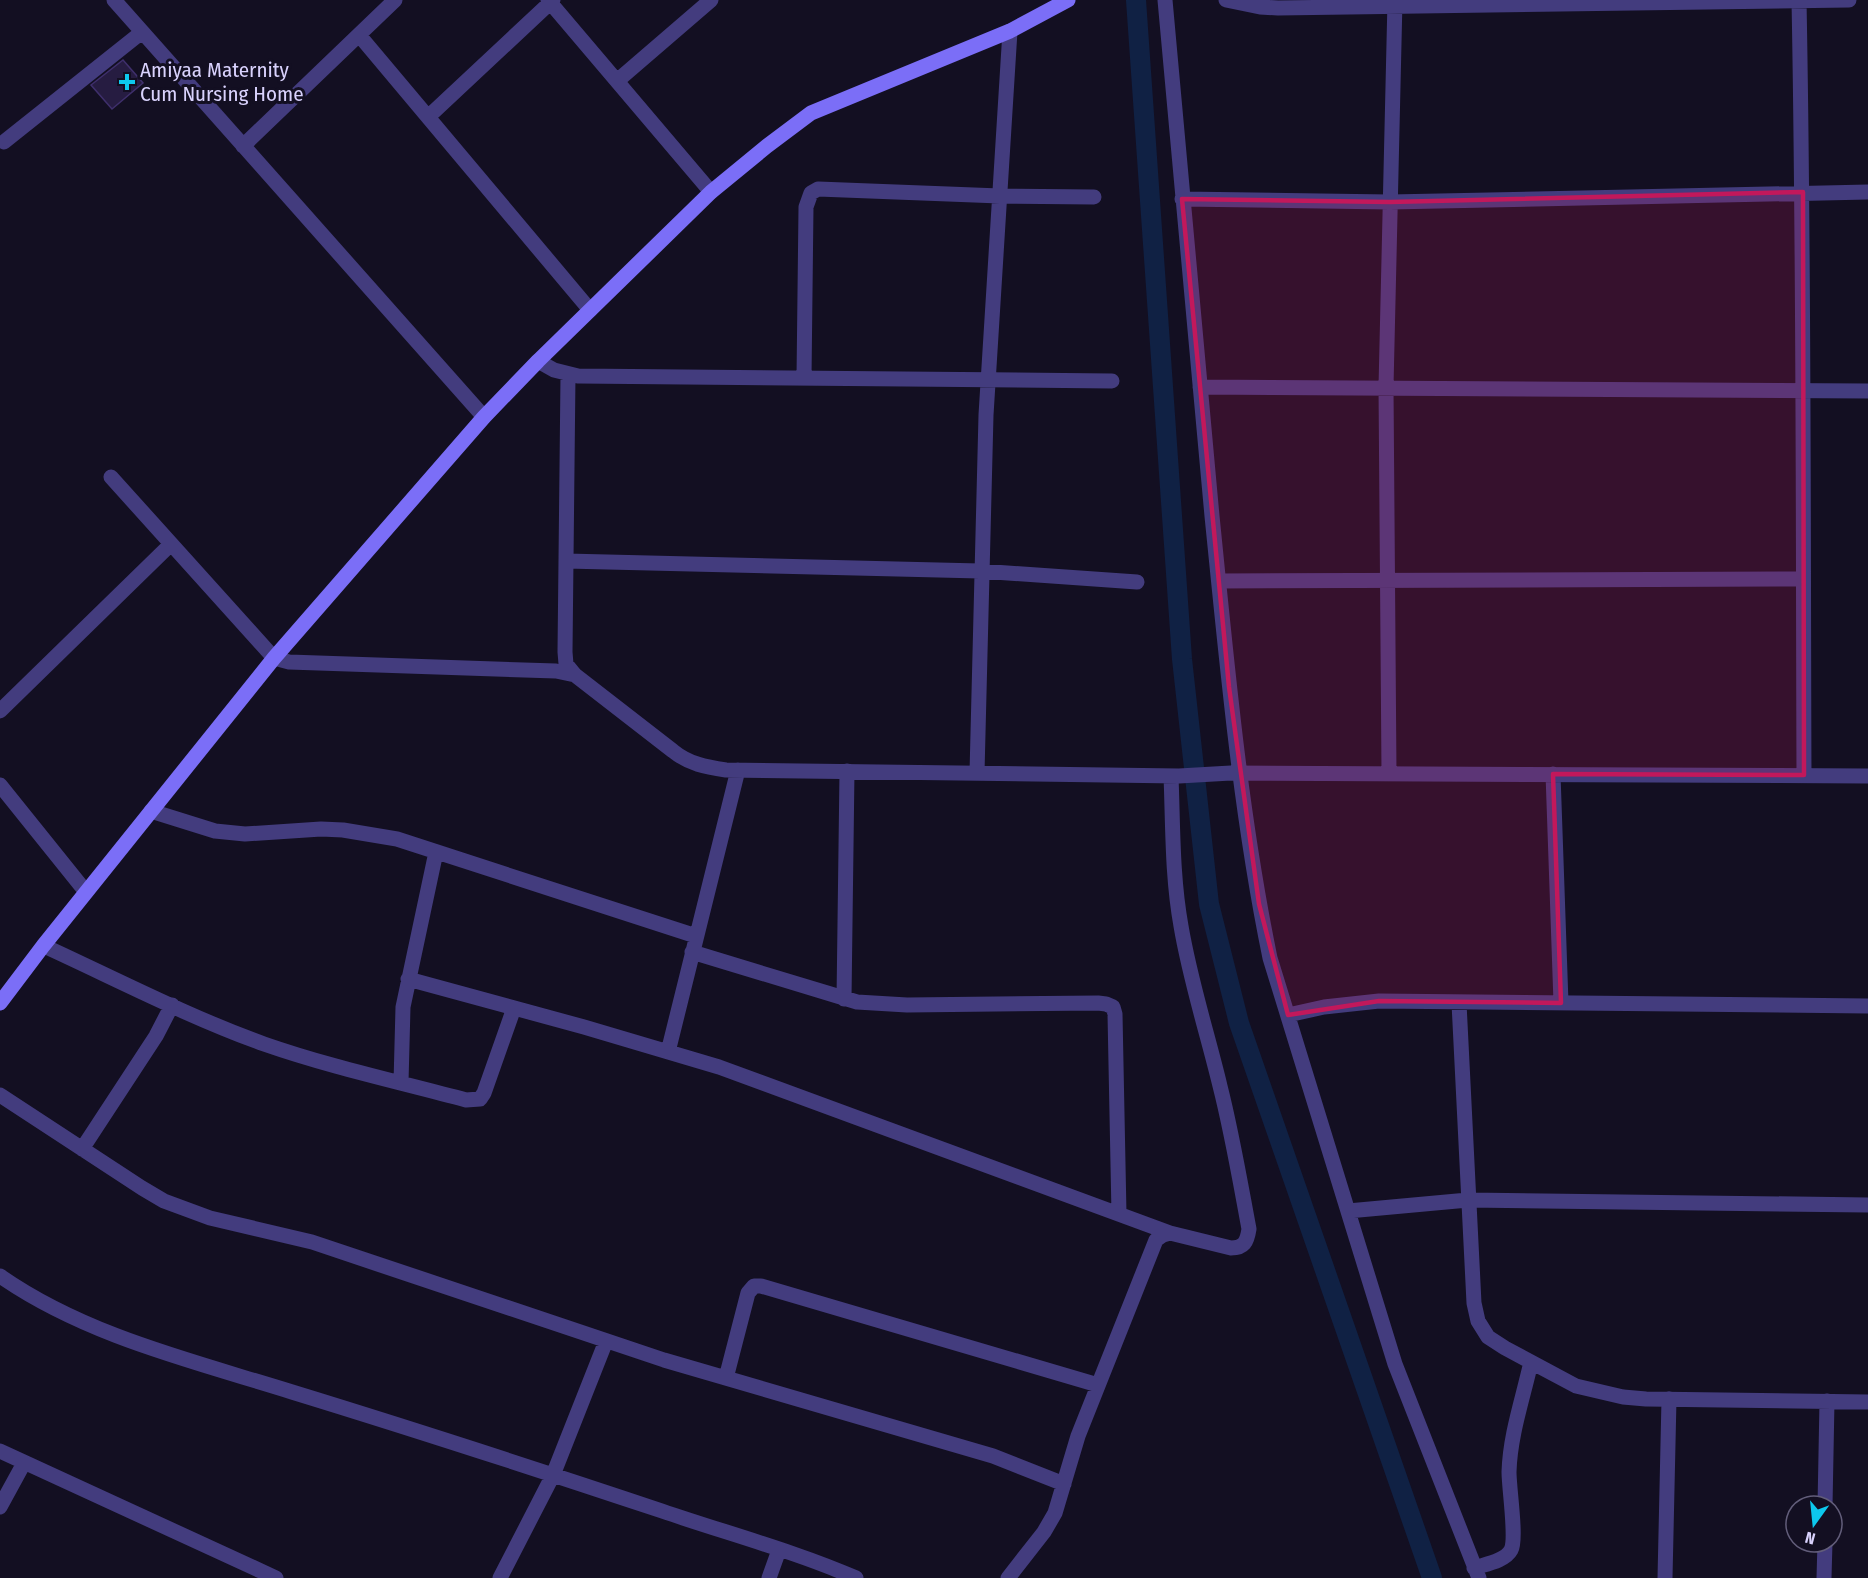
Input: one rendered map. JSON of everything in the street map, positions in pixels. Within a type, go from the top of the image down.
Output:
[{"type":"street","points":[[114,0],[483,417]]},
{"type":"street","points":[[243,146],[395,0]]},
{"type":"street","points":[[617,81],[711,0]]},
{"type":"street","points":[[0,1003],[274,658],[483,417],[711,192],[811,113],[1010,31],[1068,0]]},
{"type":"street","points":[[1165,0],[1236,773],[1259,904],[1270,958],[1395,1364],[1477,1573],[1510,1553],[1513,1546],[1515,1538],[1510,1502],[1509,1470],[1531,1362]]},
{"type":"street","points":[[1226,0],[1278,8],[1394,3],[1849,0]]},
{"type":"street","points":[[1799,0],[1803,192],[1804,776]]},
{"type":"street","points":[[428,117],[551,1],[711,192]]},
{"type":"street","points":[[1389,774],[1386,387],[1394,3]]},
{"type":"street","points":[[977,773],[980,571],[988,380],[1010,31]]},
{"type":"street","points":[[4,142],[142,32]]},
{"type":"street","points":[[359,35],[590,310]]},
{"type":"street","points":[[804,378],[806,207],[811,193],[818,189],[1094,197]]},
{"type":"street","points":[[1182,199],[1390,202],[1868,192]]},
{"type":"street","points":[[538,361],[568,375],[1112,381]]},
{"type":"street","points":[[568,375],[566,664],[575,675],[684,760],[710,768],[738,770],[1175,776],[1236,773],[1868,776]]},
{"type":"street","points":[[1200,387],[1868,391]]},
{"type":"street","points":[[111,477],[274,658],[289,662],[556,671],[575,675]]},
{"type":"street","points":[[0,711],[170,545]]},
{"type":"street","points":[[566,561],[980,571],[1137,582]]},
{"type":"street","points":[[1218,581],[1803,579]]},
{"type":"street","points":[[668,1052],[738,770]]},
{"type":"street","points":[[844,999],[846,771]]},
{"type":"street","points":[[1553,774],[1561,1003]]},
{"type":"street","points":[[408,979],[668,1052],[778,1088],[1170,1233],[1239,1248],[1248,1238],[1249,1229],[1221,1088],[1190,974],[1174,878],[1175,776]]},
{"type":"street","points":[[0,785],[86,892]]},
{"type":"street","points":[[151,811],[215,831],[245,834],[298,830],[343,830],[397,839],[696,936]]},
{"type":"street","points":[[401,1083],[403,1007],[436,852]]},
{"type":"street","points":[[44,946],[172,1005],[263,1043],[329,1064],[466,1100],[480,1099],[484,1093],[514,1008]]},
{"type":"street","points":[[692,952],[857,1002],[907,1005],[1098,1003],[1113,1007],[1119,1214]]},
{"type":"street","points":[[1288,1015],[1324,1006],[1379,1001],[1868,1006]]},
{"type":"street","points":[[1459,1003],[1474,1303],[1478,1321],[1488,1336],[1576,1386],[1623,1397],[1868,1402]]},
{"type":"street","points":[[82,1149],[156,1036],[172,1005]]},
{"type":"street","points":[[0,1095],[164,1201],[186,1210],[210,1218],[312,1242],[606,1341],[993,1456],[1064,1484]]},
{"type":"street","points":[[1348,1211],[1468,1200],[1868,1205]]},
{"type":"street","points":[[1008,1578],[1044,1532],[1055,1513],[1071,1454],[1153,1246],[1160,1236],[1170,1233]]},
{"type":"street","points":[[0,1276],[27,1295],[81,1321],[148,1347],[553,1475],[856,1578]]},
{"type":"street","points":[[726,1378],[748,1293],[754,1286],[761,1286],[1098,1385]]},
{"type":"street","points":[[500,1578],[553,1475],[606,1341]]},
{"type":"street","points":[[1665,1578],[1669,1399]]},
{"type":"street","points":[[1825,1494],[1827,1401]]},
{"type":"street","points":[[0,1451],[276,1578]]},
{"type":"street","points":[[0,1507],[24,1463]]},
{"type":"street","points":[[769,1578],[779,1550]]},
{"type":"street","points":[[1824,1578],[1825,1554]]},
{"type":"highlighted area","points":[[1803,192],[1804,775],[1553,774],[1561,1003],[1379,1001],[1288,1015],[1259,904],[1229,687],[1182,199],[1390,202]]},
{"type":"building","points":[[123,60],[143,83],[112,109],[91,85]]},
{"type":"waterway","points":[[1136,0],[1182,659],[1209,904],[1239,1023],[1432,1578]]},
{"type":"place","name":"Amiyaa Maternity Cum Nursing Home","points":[[127,82]]}]
